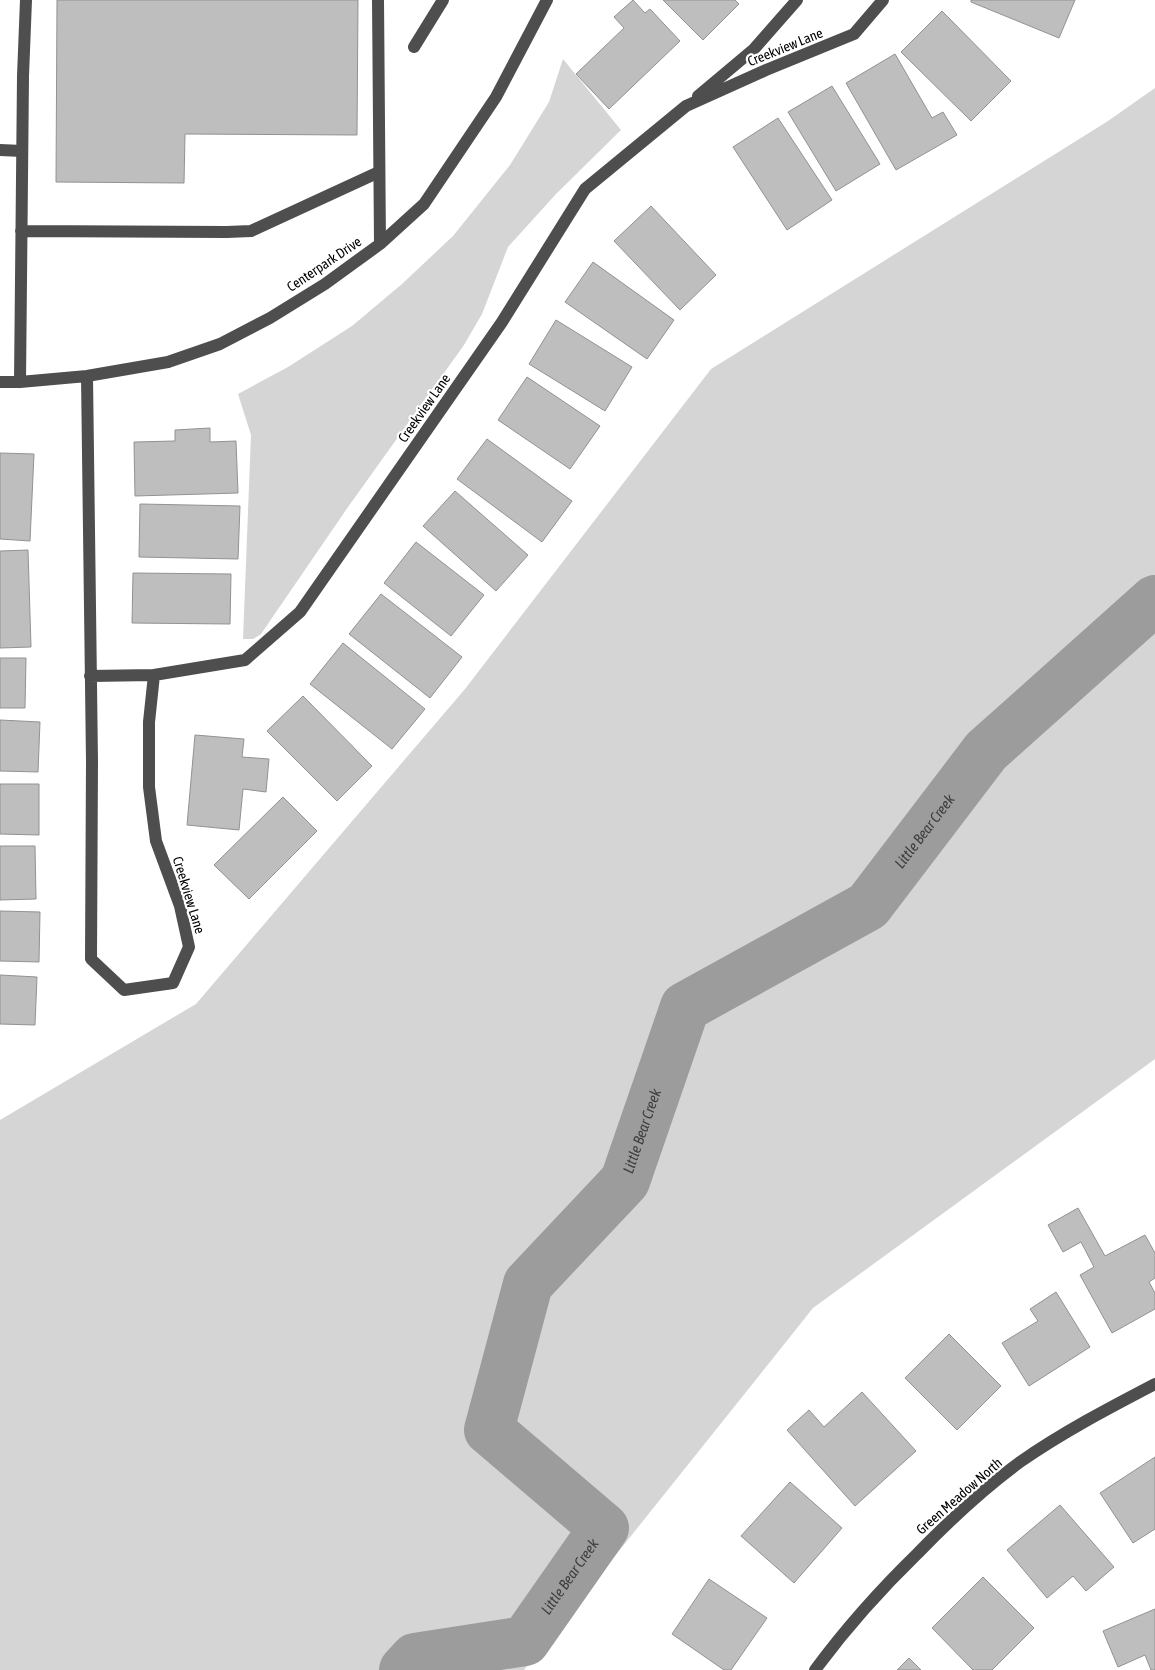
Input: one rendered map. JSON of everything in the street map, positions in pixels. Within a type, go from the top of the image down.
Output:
[{"type":"street","points":[[20,382],[23,76],[26,0]]},
{"type":"street","points":[[378,0],[380,244]]},
{"type":"street","points":[[414,47],[444,0]]},
{"type":"street","name":"Centerpark Drive","points":[[0,382],[87,376],[168,362],[220,344],[270,318],[325,284],[380,244],[424,204],[496,97],[546,0]]},
{"type":"street","name":"Creekview Lane","points":[[90,676],[154,675],[245,660],[300,612],[502,322],[585,189],[754,49],[797,0]]},
{"type":"street","name":"Creekview Lane","points":[[686,106],[766,70],[854,34],[883,0]]},
{"type":"street","points":[[0,150],[22,151]]},
{"type":"street","points":[[21,231],[227,232],[251,230],[379,172]]},
{"type":"street","name":"Creekview Lane","points":[[87,376],[92,761],[91,959],[124,990],[173,983],[190,947],[180,906],[156,841],[149,787],[149,722],[154,675]]},
{"type":"street","name":"Green Meadow North","points":[[815,1670],[836,1642],[884,1586],[954,1516],[1020,1462],[1092,1417],[1155,1384]]},
{"type":"shaded area","points":[[563,59],[621,130],[556,194],[508,247],[482,314],[464,345],[348,507],[261,634],[253,639],[243,639],[251,435],[238,394],[288,367],[352,326],[402,284],[453,236],[510,165],[549,102]]},
{"type":"shaded area","points":[[1155,88],[1155,1059],[813,1308],[524,1670],[0,1670],[0,1120],[196,1004],[465,689],[711,369],[1108,121]]},
{"type":"building","points":[[57,0],[358,0],[357,135],[185,134],[184,183],[56,182]]},
{"type":"building","points":[[633,0],[645,13],[650,9],[680,41],[609,109],[576,74],[624,28],[614,17]]},
{"type":"building","points":[[663,0],[735,0],[739,4],[703,40]]},
{"type":"building","points":[[971,0],[1075,0],[1059,38],[971,2]]},
{"type":"building","points":[[942,11],[1011,81],[971,121],[901,52]]},
{"type":"building","points":[[895,54],[932,118],[943,112],[957,135],[896,170],[846,83]]},
{"type":"building","points":[[832,86],[880,164],[836,191],[788,112]]},
{"type":"building","points":[[778,118],[832,200],[787,230],[733,147]]},
{"type":"building","points":[[651,206],[716,275],[680,310],[614,241]]},
{"type":"building","points":[[593,262],[674,320],[647,359],[565,302]]},
{"type":"building","points":[[556,320],[632,367],[605,411],[529,364]]},
{"type":"building","points":[[527,377],[600,426],[570,469],[498,420]]},
{"type":"building","points":[[210,428],[210,442],[236,441],[238,493],[135,496],[134,442],[175,441],[175,430]]},
{"type":"building","points":[[487,439],[572,501],[542,542],[457,479]]},
{"type":"building","points":[[0,453],[34,454],[30,541],[0,539]]},
{"type":"building","points":[[455,491],[528,555],[496,591],[423,526]]},
{"type":"building","points":[[140,504],[240,506],[238,559],[139,557]]},
{"type":"building","points":[[416,542],[484,595],[451,636],[384,583]]},
{"type":"building","points":[[28,550],[31,647],[0,648],[0,551]]},
{"type":"building","points":[[133,573],[231,574],[230,624],[132,623]]},
{"type":"building","points":[[381,594],[462,657],[430,698],[349,634]]},
{"type":"building","points":[[343,643],[425,709],[392,749],[310,684]]},
{"type":"building","points":[[0,658],[26,658],[25,708],[0,708]]},
{"type":"building","points":[[303,696],[372,766],[337,801],[267,731]]},
{"type":"building","points":[[0,720],[40,722],[38,772],[0,771]]},
{"type":"building","points":[[195,735],[244,739],[242,757],[269,759],[266,792],[243,789],[239,830],[187,825]]},
{"type":"building","points":[[0,784],[39,784],[39,835],[0,834]]},
{"type":"building","points":[[283,797],[317,831],[249,899],[214,865]]},
{"type":"building","points":[[0,846],[35,846],[36,899],[0,900]]},
{"type":"building","points":[[0,911],[40,912],[39,962],[0,961]]},
{"type":"building","points":[[0,975],[37,977],[35,1025],[0,1024]]},
{"type":"building","points":[[1078,1208],[1105,1256],[1145,1235],[1155,1253],[1155,1278],[1149,1282],[1155,1293],[1155,1309],[1112,1333],[1080,1275],[1094,1267],[1081,1242],[1063,1252],[1048,1225]]},
{"type":"building","points":[[1056,1292],[1090,1347],[1029,1386],[1002,1343],[1038,1321],[1030,1309]]},
{"type":"building","points":[[949,1334],[1001,1386],[957,1430],[905,1378]]},
{"type":"building","points":[[862,1392],[916,1451],[855,1506],[787,1430],[809,1410],[824,1427]]},
{"type":"building","points":[[1155,1457],[1155,1529],[1133,1543],[1100,1493]]},
{"type":"building","points":[[790,1482],[842,1528],[794,1583],[741,1536]]},
{"type":"building","points":[[1060,1505],[1114,1567],[1086,1591],[1073,1576],[1047,1598],[1007,1550]]},
{"type":"building","points":[[983,1577],[1034,1628],[992,1670],[973,1670],[932,1628]]},
{"type":"building","points":[[709,1579],[767,1618],[731,1670],[724,1670],[672,1634]]},
{"type":"building","points":[[1155,1609],[1155,1670],[1151,1670],[1145,1655],[1118,1667],[1103,1631]]},
{"type":"building","points":[[909,1658],[921,1670],[897,1670]]},
{"type":"waterway","name":"Little Bear Creek","points":[[404,1670],[415,1658],[525,1641],[604,1528],[489,1430],[528,1284],[625,1181],[685,1007],[868,906],[986,751],[1155,600]]}]
